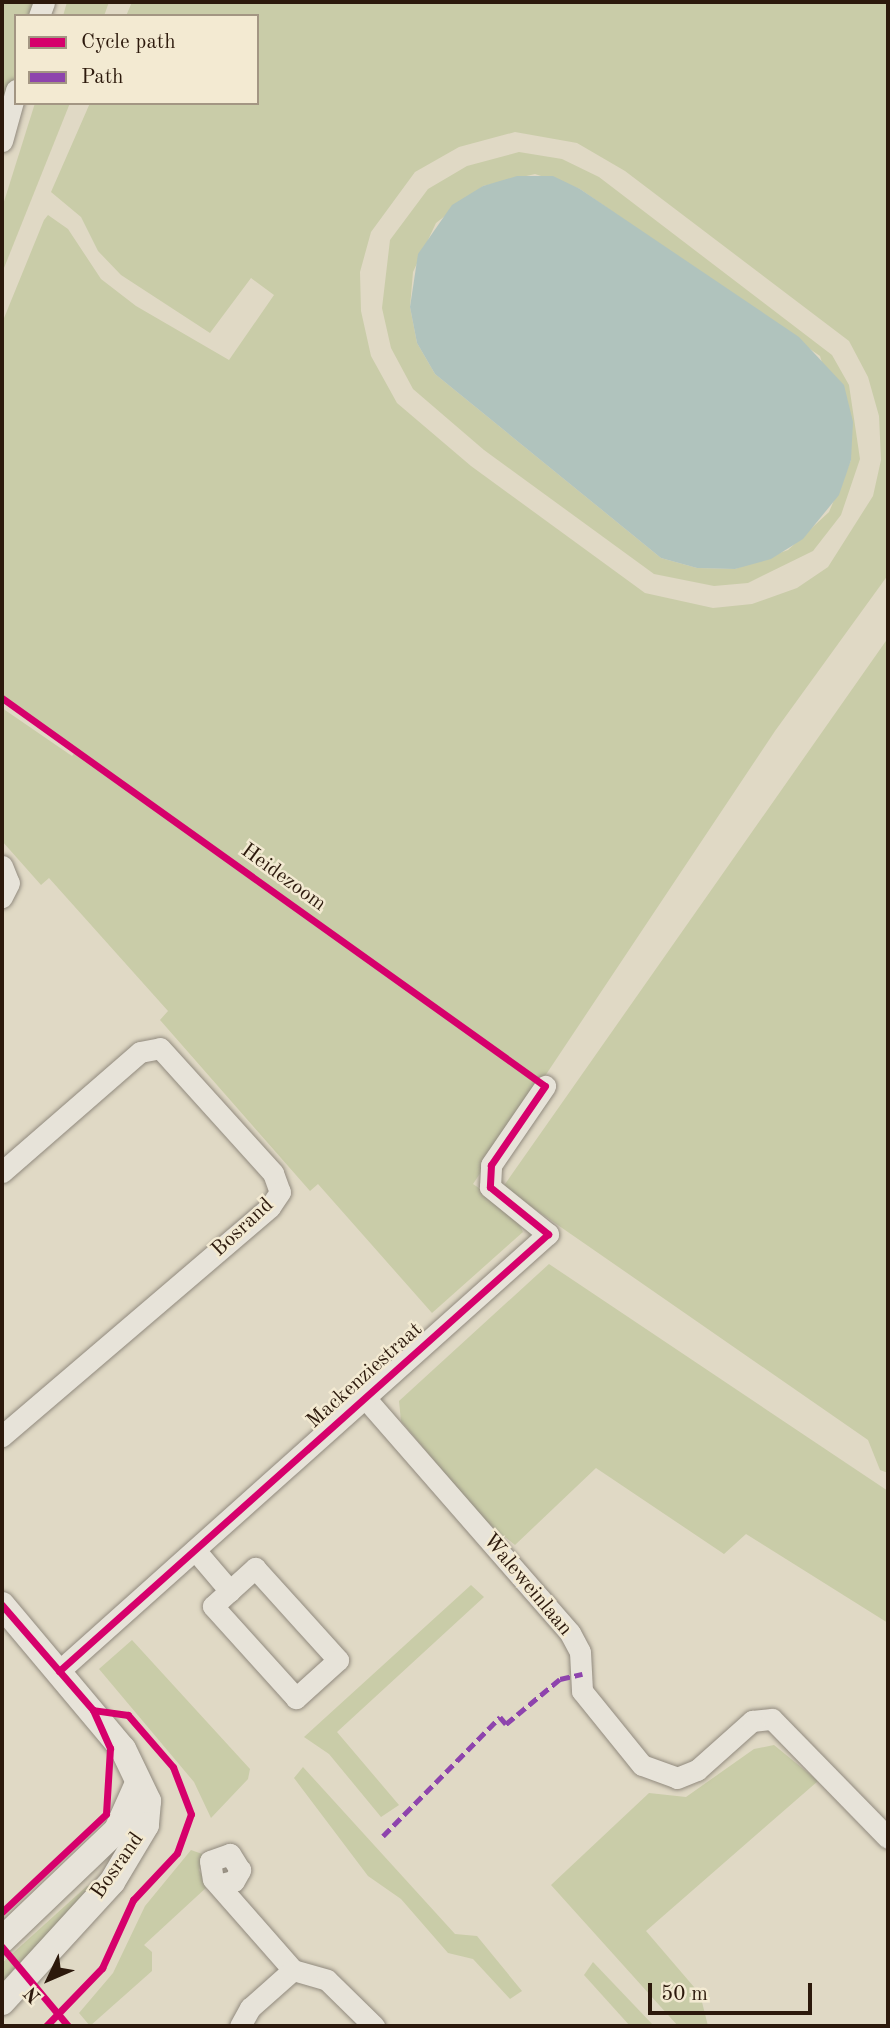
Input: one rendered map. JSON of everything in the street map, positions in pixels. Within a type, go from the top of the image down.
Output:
[{"type":"street","points":[[2,141],[14,97]]},
{"type":"street","points":[[2,866],[9,883],[2,897]]},
{"type":"street","name":"Bosrand","points":[[2,1172],[139,1052],[160,1048],[273,1173],[280,1192],[270,1208],[2,1436]]},
{"type":"street","name":"Mackenziestraat","points":[[59,1671],[548,1234],[490,1187],[491,1165],[545,1086]]},
{"type":"street","name":"Waleweinlaan","points":[[366,1399],[570,1633],[580,1653],[583,1691],[642,1765],[677,1778],[697,1770],[752,1721],[772,1719],[888,1838]]},
{"type":"street","points":[[195,1550],[230,1591]]},
{"type":"street","points":[[255,1568],[338,1660],[296,1698],[213,1606],[230,1591],[255,1568]]},
{"type":"street","name":"Bosrand","points":[[2,1605],[123,1749],[148,1801],[146,1825],[112,1882],[2,2002]]},
{"type":"street","name":"Bosrand","points":[[2,1940],[117,1830],[138,1783]]},
{"type":"street","points":[[221,1884],[293,1970],[327,1980],[374,2026]]},
{"type":"street","points":[[240,2026],[250,2008],[293,1970]]},
{"type":"green space","points":[[2,2],[38,2],[35,14],[14,14],[14,81],[2,120]]},
{"type":"green space","points":[[67,2],[109,2],[105,14],[64,14]]},
{"type":"green space","points":[[132,2],[888,2],[888,575],[775,731],[473,1184],[513,1211],[523,1232],[432,1313],[318,1184],[310,1191],[160,1020],[168,1011],[49,878],[41,885],[2,841],[2,708],[72,756],[78,749],[2,695],[2,323],[44,220],[48,215],[68,229],[101,279],[136,306],[229,360],[274,295],[251,278],[210,333],[121,275],[98,251],[81,217],[51,192],[89,105],[259,105],[259,14],[127,14]],"holes":[[[515,132],[577,143],[625,171],[849,341],[868,377],[879,416],[881,460],[873,496],[828,567],[797,588],[752,604],[713,608],[645,593],[471,466],[397,403],[371,356],[361,311],[360,272],[371,232],[415,172],[459,147]]]},
{"type":"green space","points":[[34,105],[69,105],[2,273],[2,208]]},
{"type":"green space","points":[[519,152],[562,159],[599,177],[832,355],[849,385],[860,459],[841,515],[813,551],[748,583],[714,586],[654,574],[484,450],[413,389],[391,348],[382,308],[390,240],[428,189],[467,166]],"holes":[[[535,174],[580,189],[820,356],[851,460],[829,512],[788,550],[735,569],[697,568],[661,558],[435,374],[417,343],[410,307],[413,272],[436,223],[483,186]]]},
{"type":"green space","points":[[888,638],[888,1473],[880,1470],[868,1440],[503,1187]]},
{"type":"green space","points":[[549,1264],[888,1491],[888,1623],[746,1534],[724,1554],[596,1468],[515,1545],[483,1519],[401,1421],[399,1401]]},
{"type":"green space","points":[[471,1585],[484,1597],[337,1732],[399,1805],[381,1817],[329,1754],[304,1737]]},
{"type":"green space","points":[[132,1640],[250,1769],[248,1779],[211,1818],[194,1782],[99,1669]]},
{"type":"green space","points":[[774,1745],[818,1781],[646,1931],[700,1994],[708,2026],[678,2026],[551,1885],[649,1793],[686,1797],[754,1749]]},
{"type":"green space","points":[[303,1767],[455,1934],[477,1936],[522,1991],[510,1999],[473,1959],[448,1953],[401,1899],[368,1876],[294,1778]]},
{"type":"green space","points":[[191,1850],[205,1855],[199,1870],[208,1886],[144,1945],[152,1952],[152,1971],[90,2026],[79,2013],[113,1973],[145,1906]]},
{"type":"green space","points":[[87,1886],[94,1887],[2,1991],[2,1963]]},
{"type":"green space","points":[[593,1962],[654,2026],[630,2026],[584,1975]]},
{"type":"shaded area","points":[[517,176],[553,176],[580,189],[799,337],[844,385],[853,422],[851,460],[839,495],[803,539],[771,559],[735,569],[697,568],[661,558],[435,374],[417,343],[410,307],[418,254],[452,205],[483,186]]},
{"type":"marked path","points":[[383,1836],[500,1717],[506,1724],[560,1679],[582,1674]]},
{"type":"cycle path","name":"Heidezoom","points":[[2,698],[545,1086],[491,1165],[490,1187],[548,1234],[59,1671]]},
{"type":"cycle path","points":[[2,1605],[93,1710],[110,1748],[106,1814],[2,1912]]},
{"type":"cycle path","points":[[46,2026],[102,1968],[133,1900],[177,1853],[191,1814],[173,1767],[128,1715],[93,1710]]},
{"type":"cycle path","points":[[2,1947],[68,2026]]}]
